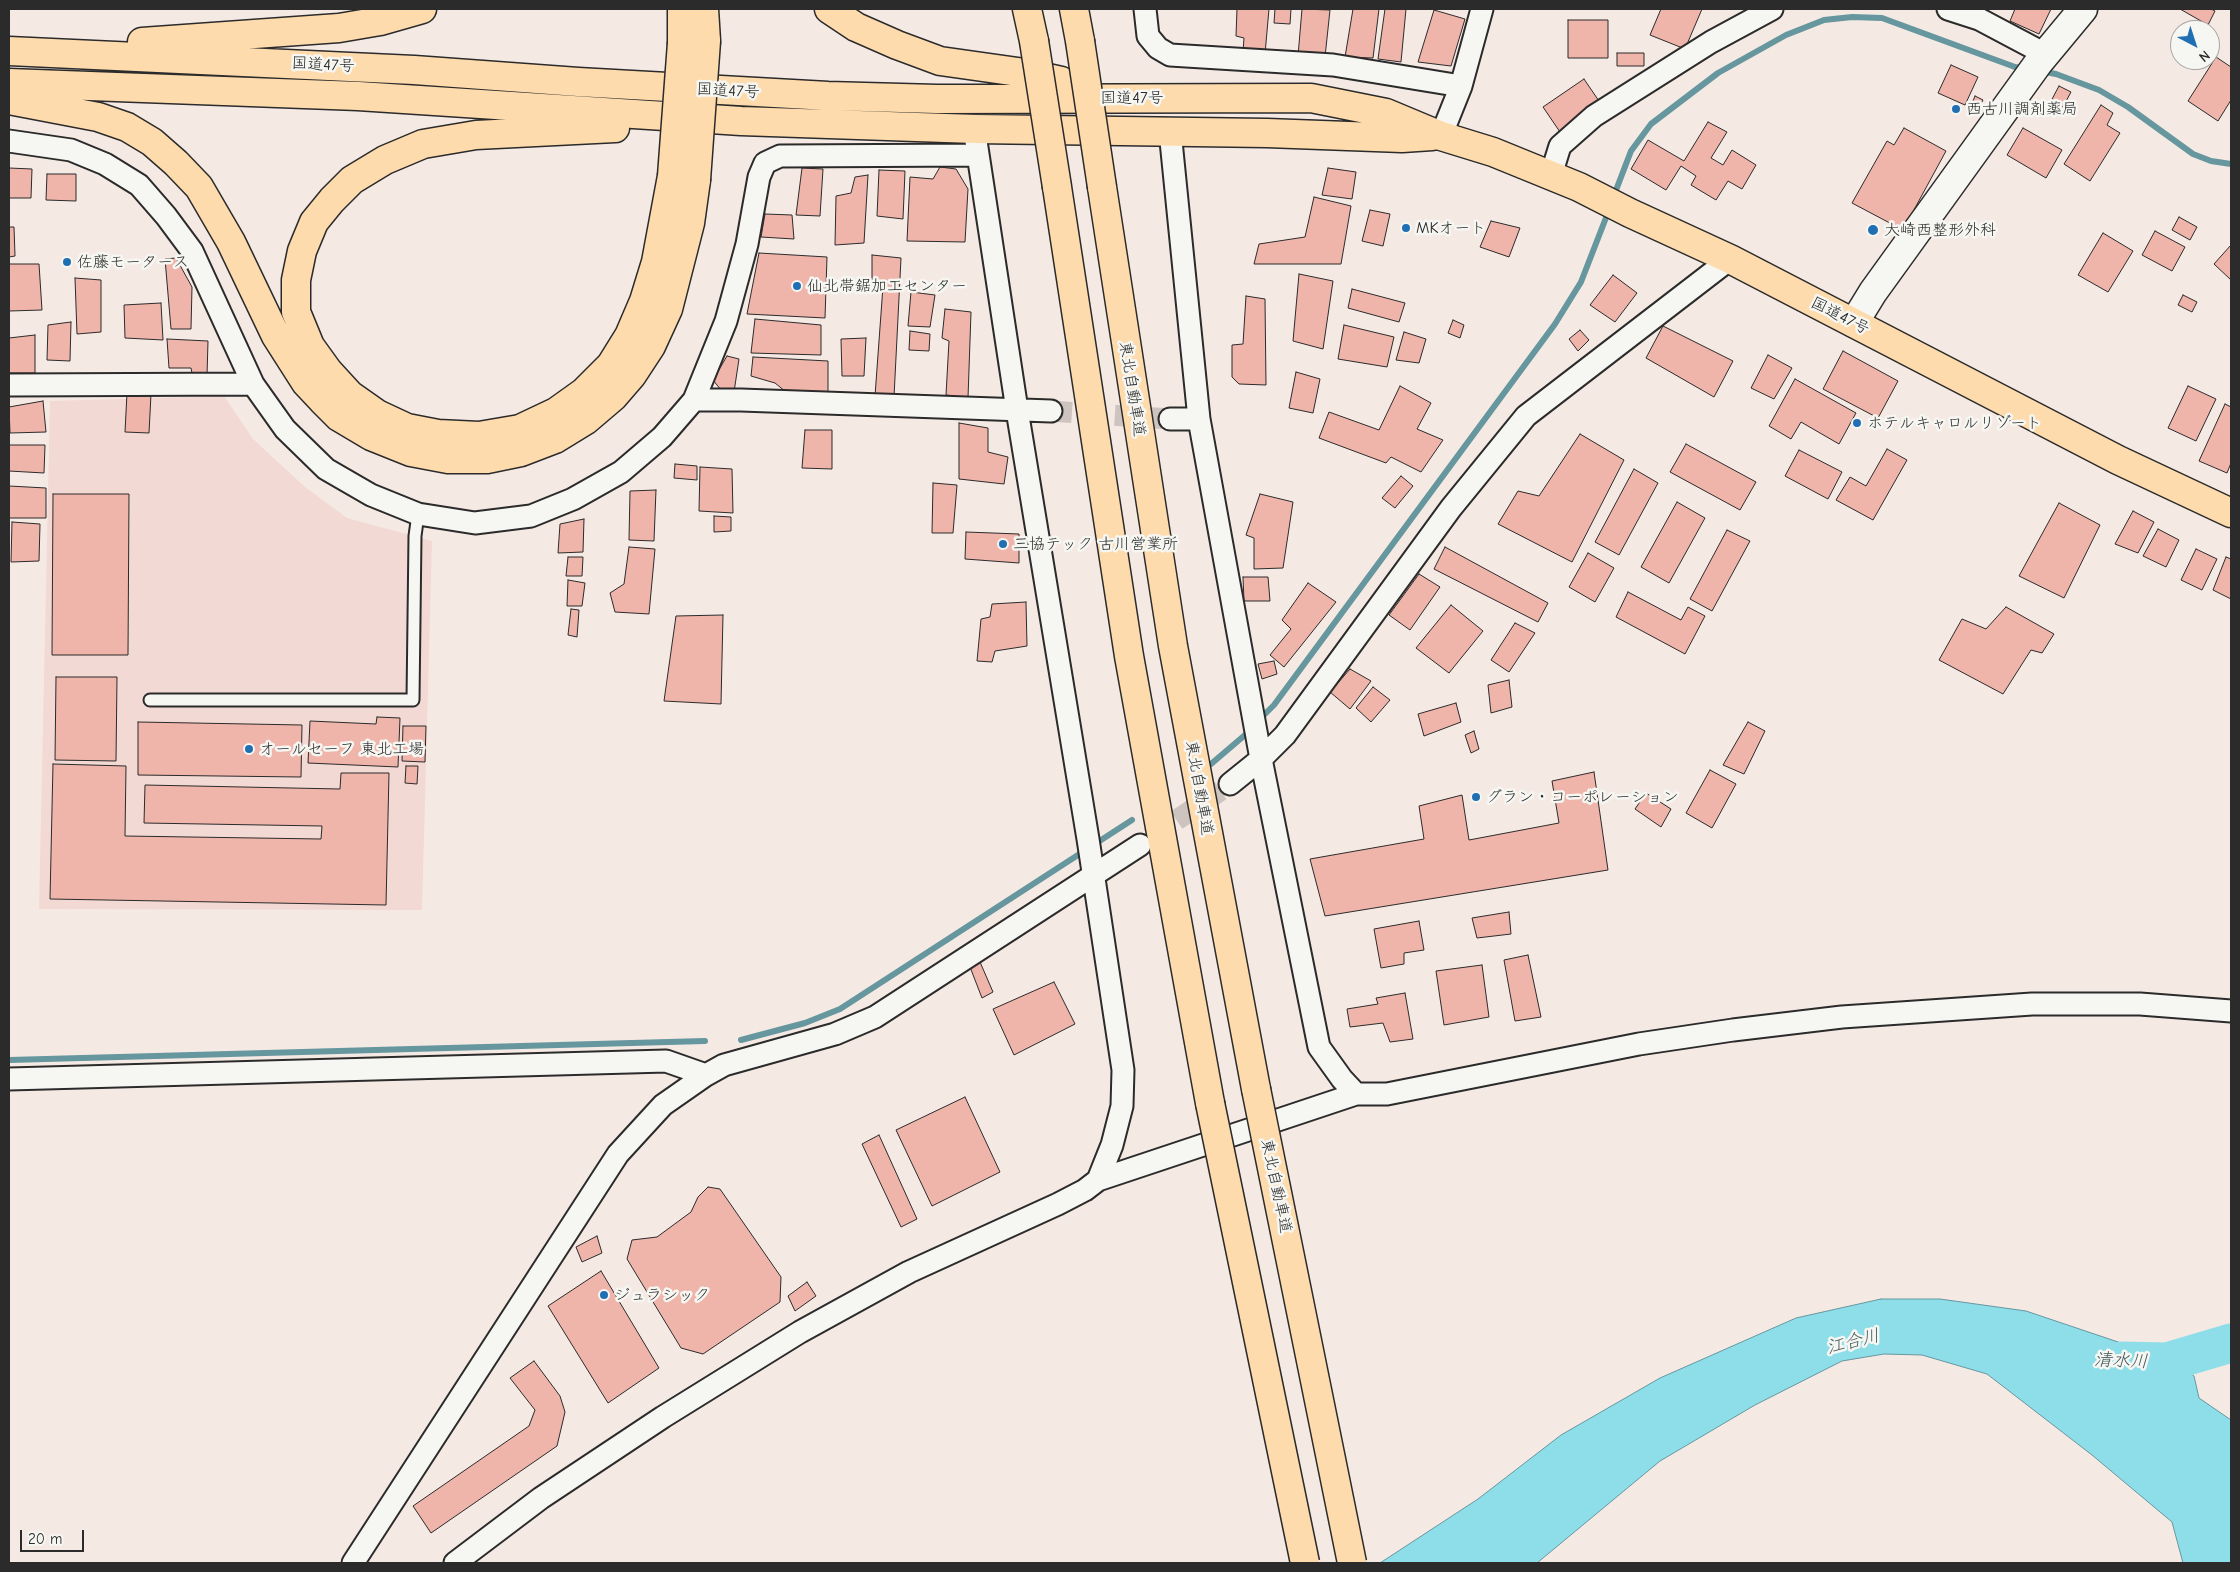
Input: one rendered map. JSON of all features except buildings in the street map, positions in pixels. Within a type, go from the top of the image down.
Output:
[{"type":"highway","points":[[13,51],[339,28],[380,21],[422,9]]},
{"type":"highway","points":[[682,9],[694,42]]},
{"type":"highway","points":[[9,100],[98,117],[127,127],[152,142],[176,163],[199,188],[216,213],[276,336],[306,383],[339,417],[371,436],[411,452],[448,459],[487,459],[521,452],[555,438],[586,420],[613,397],[632,375],[651,346],[668,309],[690,223],[684,178],[694,42],[704,9]]},
{"type":"highway","points":[[829,9],[856,26],[897,45],[940,61],[1025,73],[1135,97]]},
{"type":"highway","points":[[1028,9],[1129,656],[1210,1103],[1305,1563]]},
{"type":"highway","name":"東北自動車道","points":[[1074,9],[1173,646],[1256,1089],[1352,1563]]},
{"type":"highway","name":"国道47号","points":[[13,51],[414,70],[627,85],[819,95],[937,98],[1311,98],[1386,113],[1441,136],[1493,152],[1579,187],[1730,260],[2118,460],[2231,513]]},
{"type":"highway","name":"国道47号","points":[[9,83],[358,96],[741,121],[976,142],[1170,131],[1402,138],[1441,136]]},
{"type":"highway","points":[[684,178],[644,301],[629,336],[611,365],[584,392],[556,412],[520,429],[479,436],[438,434],[407,428],[377,414],[350,395],[328,371],[310,346],[296,312],[296,280],[302,251],[314,222],[352,180],[385,160],[423,144],[476,135],[741,121]]},
{"type":"street","points":[[1145,9],[1148,36],[1158,48],[1170,55],[1333,65],[1461,86]]},
{"type":"street","points":[[1441,136],[1461,86],[1482,9]]},
{"type":"street","points":[[1551,175],[1560,146],[1594,116],[1711,42],[1772,9]]},
{"type":"street","points":[[1948,9],[1979,19],[2038,64]]},
{"type":"street","points":[[1854,323],[1873,292],[2038,64],[2083,9]]},
{"type":"street","points":[[1170,131],[1199,419],[1261,759],[1319,1047],[1342,1079],[1356,1094]]},
{"type":"street","points":[[9,141],[71,150],[105,164],[138,185],[166,216],[192,251],[252,384],[285,429],[326,469],[371,495],[418,514],[475,523],[531,516],[573,499],[621,472],[662,437],[694,400],[726,321],[747,244],[759,177],[765,163],[780,156],[976,142],[1016,410],[1091,856],[1123,1070],[1122,1106],[1112,1145],[1098,1180]]},
{"type":"street","points":[[1230,784],[1261,759],[1285,734],[1451,508],[1526,416],[1730,260]]},
{"type":"street","points":[[9,385],[252,384]]},
{"type":"street","points":[[694,400],[741,400],[1051,412]]},
{"type":"street","points":[[1170,419],[1199,419]]},
{"type":"street","points":[[353,1563],[618,1154],[663,1105],[706,1075],[724,1065],[835,1034],[875,1017],[1091,856],[1140,845]]},
{"type":"street","points":[[454,1563],[542,1498],[663,1417],[800,1332],[909,1272],[1058,1204],[1086,1190],[1098,1180],[1356,1094],[1388,1094],[1649,1043],[1733,1030],[1842,1017],[2032,1004],[2140,1004],[2231,1012]]},
{"type":"street","points":[[9,1079],[666,1062],[706,1075]]},
{"type":"lane","points":[[150,700],[413,700],[415,536],[418,514]]},
{"type":"shaded area","points":[[224,396],[253,439],[305,487],[347,518],[432,541],[422,910],[39,909],[50,401]]},
{"type":"water","name":"江合川","points":[[1881,1299],[1940,1299],[2026,1311],[2127,1345],[2165,1352],[2194,1376],[2199,1398],[2231,1420],[2231,1563],[2183,1563],[2172,1522],[2092,1455],[1987,1374],[1922,1355],[1884,1354],[1842,1361],[1755,1405],[1660,1461],[1537,1563],[1380,1563],[1478,1499],[1561,1435],[1660,1378],[1796,1318]]},
{"type":"waterway","points":[[1613,198],[1631,151],[1651,124],[1718,73],[1786,35],[1824,20],[1852,17],[1882,18],[2025,69]]},
{"type":"waterway","points":[[2040,71],[2056,74],[2099,90],[2128,107],[2193,154],[2211,161],[2231,164]]},
{"type":"waterway","points":[[1258,721],[1274,705],[1555,324],[1581,282],[1609,210]]},
{"type":"waterway","points":[[1211,764],[1252,729]]},
{"type":"waterway","points":[[741,1040],[805,1023],[840,1009],[1132,820]]},
{"type":"waterway","points":[[9,1060],[705,1041]]},
{"type":"waterway","name":"清水川","points":[[2122,1361],[2167,1362],[2231,1343]]},
{"type":"tunnel","points":[[1051,411],[1170,419]]},
{"type":"tunnel","points":[[1150,838],[1230,784]]},
{"type":"place","name":"西古川調剤薬局","points":[[1956,109]]},
{"type":"place","name":"MKオート","points":[[1406,228]]},
{"type":"place","name":"大崎西整形外科","points":[[1873,230]]},
{"type":"place","name":"佐藤モータース","points":[[67,262]]},
{"type":"place","name":"仙北帯鋸加工センター","points":[[797,286]]},
{"type":"place","name":"ホテルキャロルリゾート","points":[[1857,423]]},
{"type":"place","name":"三協テック 古川営業所","points":[[1003,544]]},
{"type":"place","name":"オールセーフ 東北工場","points":[[249,749]]},
{"type":"place","name":"グラン・コーポレーション","points":[[1476,797]]},
{"type":"place","name":"ジュラシック","points":[[604,1295]]}]
